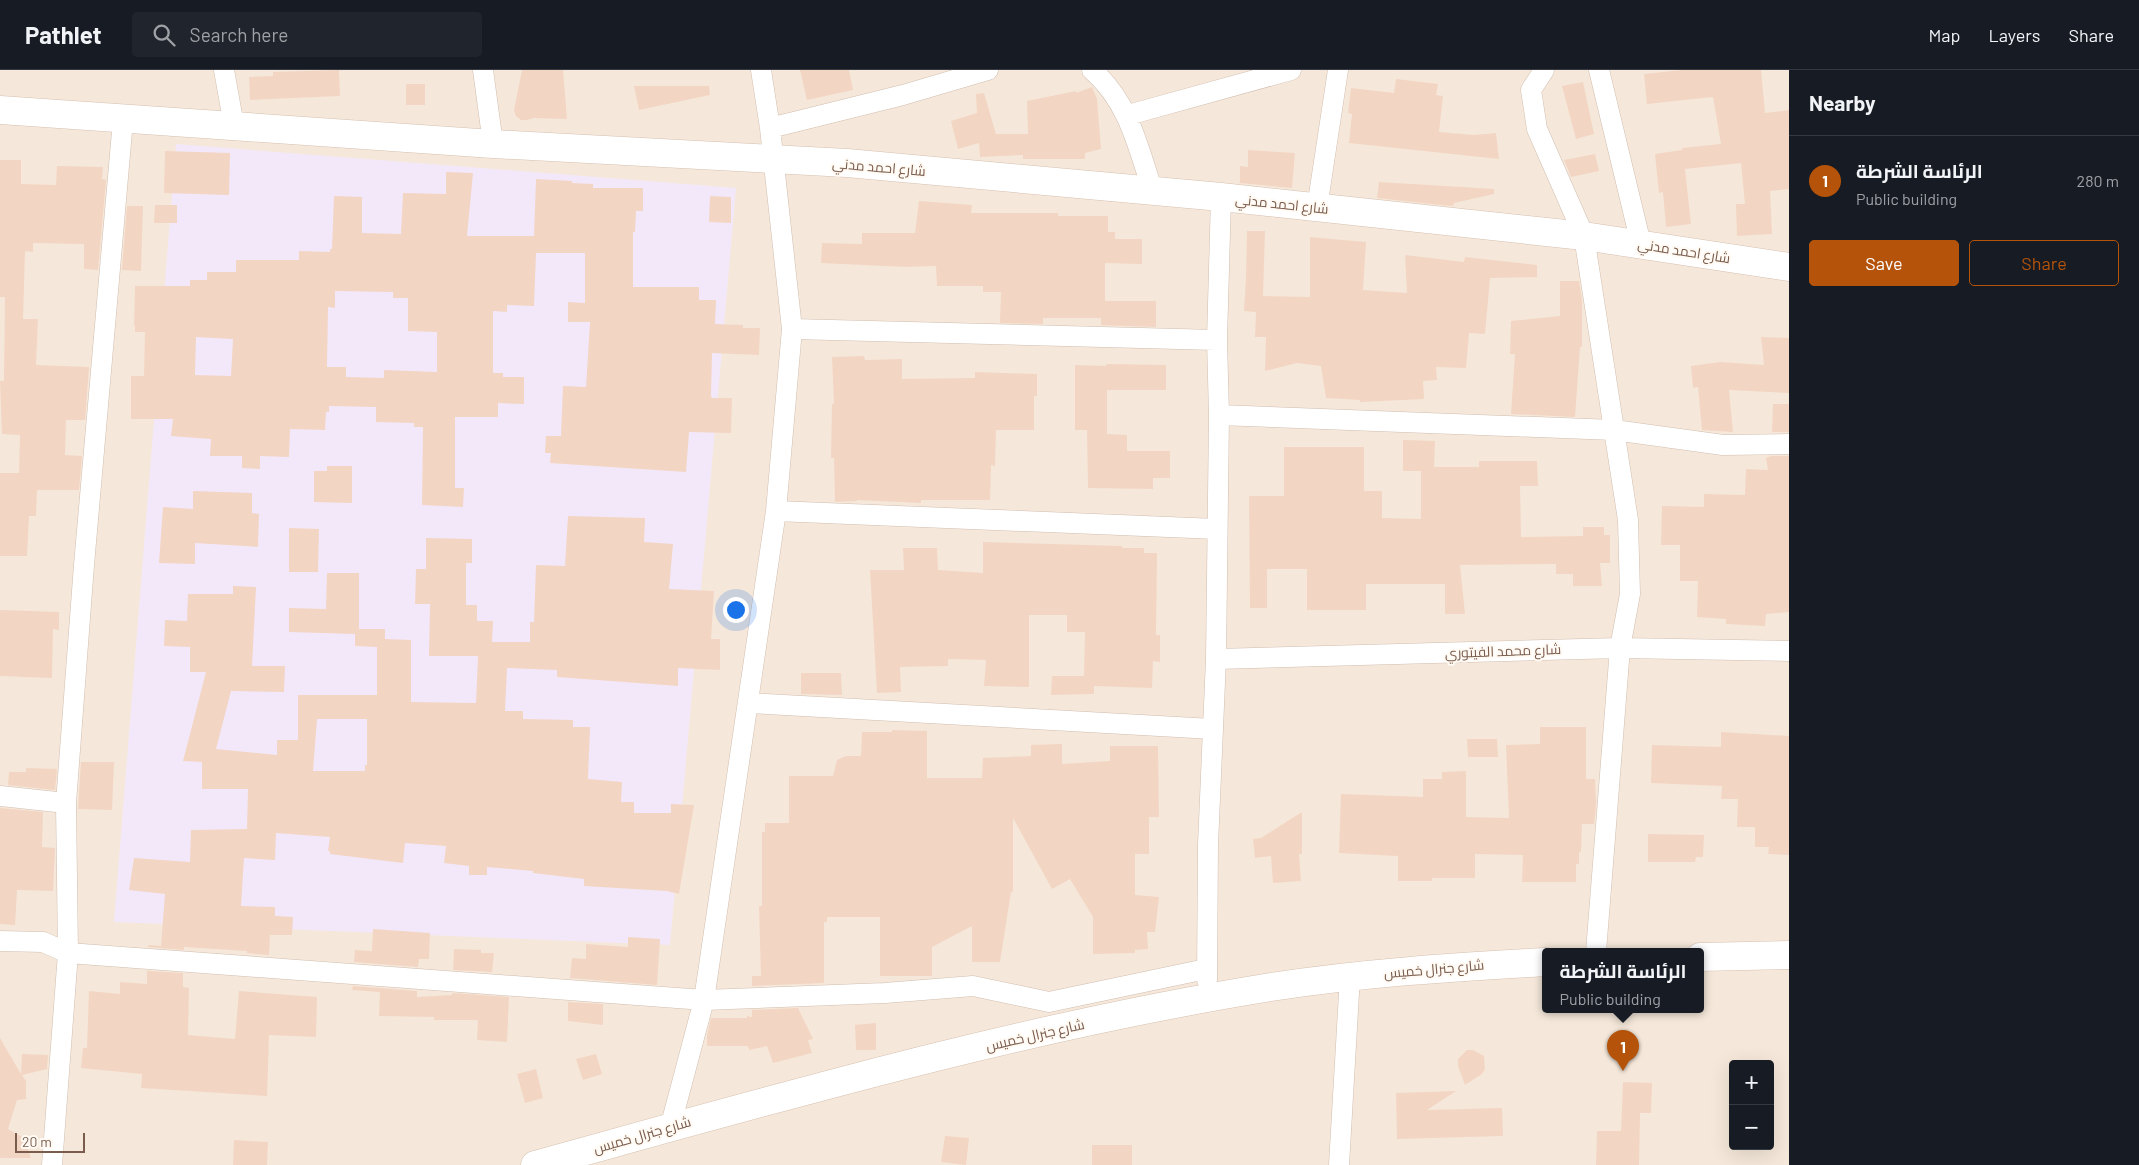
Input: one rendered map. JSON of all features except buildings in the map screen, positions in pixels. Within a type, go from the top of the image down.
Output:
[{"type":"street","points":[[224,70],[234,126]]},
{"type":"street","points":[[483,70],[493,144]]},
{"type":"street","points":[[670,1128],[704,1000],[776,511],[792,329],[774,160],[761,70]]},
{"type":"street","points":[[770,128],[903,95],[988,70]]},
{"type":"street","points":[[1092,70],[1102,79],[1128,115],[1153,192]]},
{"type":"street","points":[[1128,115],[1291,70]]},
{"type":"street","points":[[1317,208],[1338,70]]},
{"type":"street","points":[[1544,70],[1531,90],[1537,129],[1584,236],[1628,520],[1630,594],[1620,648],[1596,948]]},
{"type":"street","points":[[1599,70],[1641,244]]},
{"type":"street","name":"شارع احمد مدني","points":[[0,110],[123,120],[493,144],[846,163],[1221,197],[1584,236],[1789,267]]},
{"type":"street","points":[[52,1165],[68,953],[66,803],[84,565],[123,120]]},
{"type":"street","points":[[1208,999],[1206,968],[1216,659],[1219,415],[1217,340],[1221,197]]},
{"type":"street","points":[[792,329],[1217,340]]},
{"type":"street","points":[[1219,415],[1614,430],[1723,445],[1789,444]]},
{"type":"street","points":[[776,511],[1217,529]]},
{"type":"street","name":"شارع محمد الفيتوري","points":[[1216,659],[1620,648],[1789,651]]},
{"type":"street","points":[[749,703],[1213,728]]},
{"type":"street","points":[[0,796],[66,803]]},
{"type":"street","points":[[0,941],[43,942],[68,953],[704,1000],[885,993],[973,986],[1049,1002],[1206,968]]},
{"type":"street","points":[[1704,957],[1789,955]]},
{"type":"street","name":"شارع جنرال خميس","points":[[534,1165],[748,1105],[1044,1031],[1271,987],[1350,976],[1542,962]]},
{"type":"street","points":[[1339,1165],[1350,976]]},
{"type":"shaded area","points":[[0,70],[1789,70],[1789,1165],[0,1165]]},
{"type":"shaded area","points":[[176,144],[736,188],[670,945],[114,922]]},
{"type":"place","name":"الرئاسة الشرطة","points":[[1623,1071]]}]
